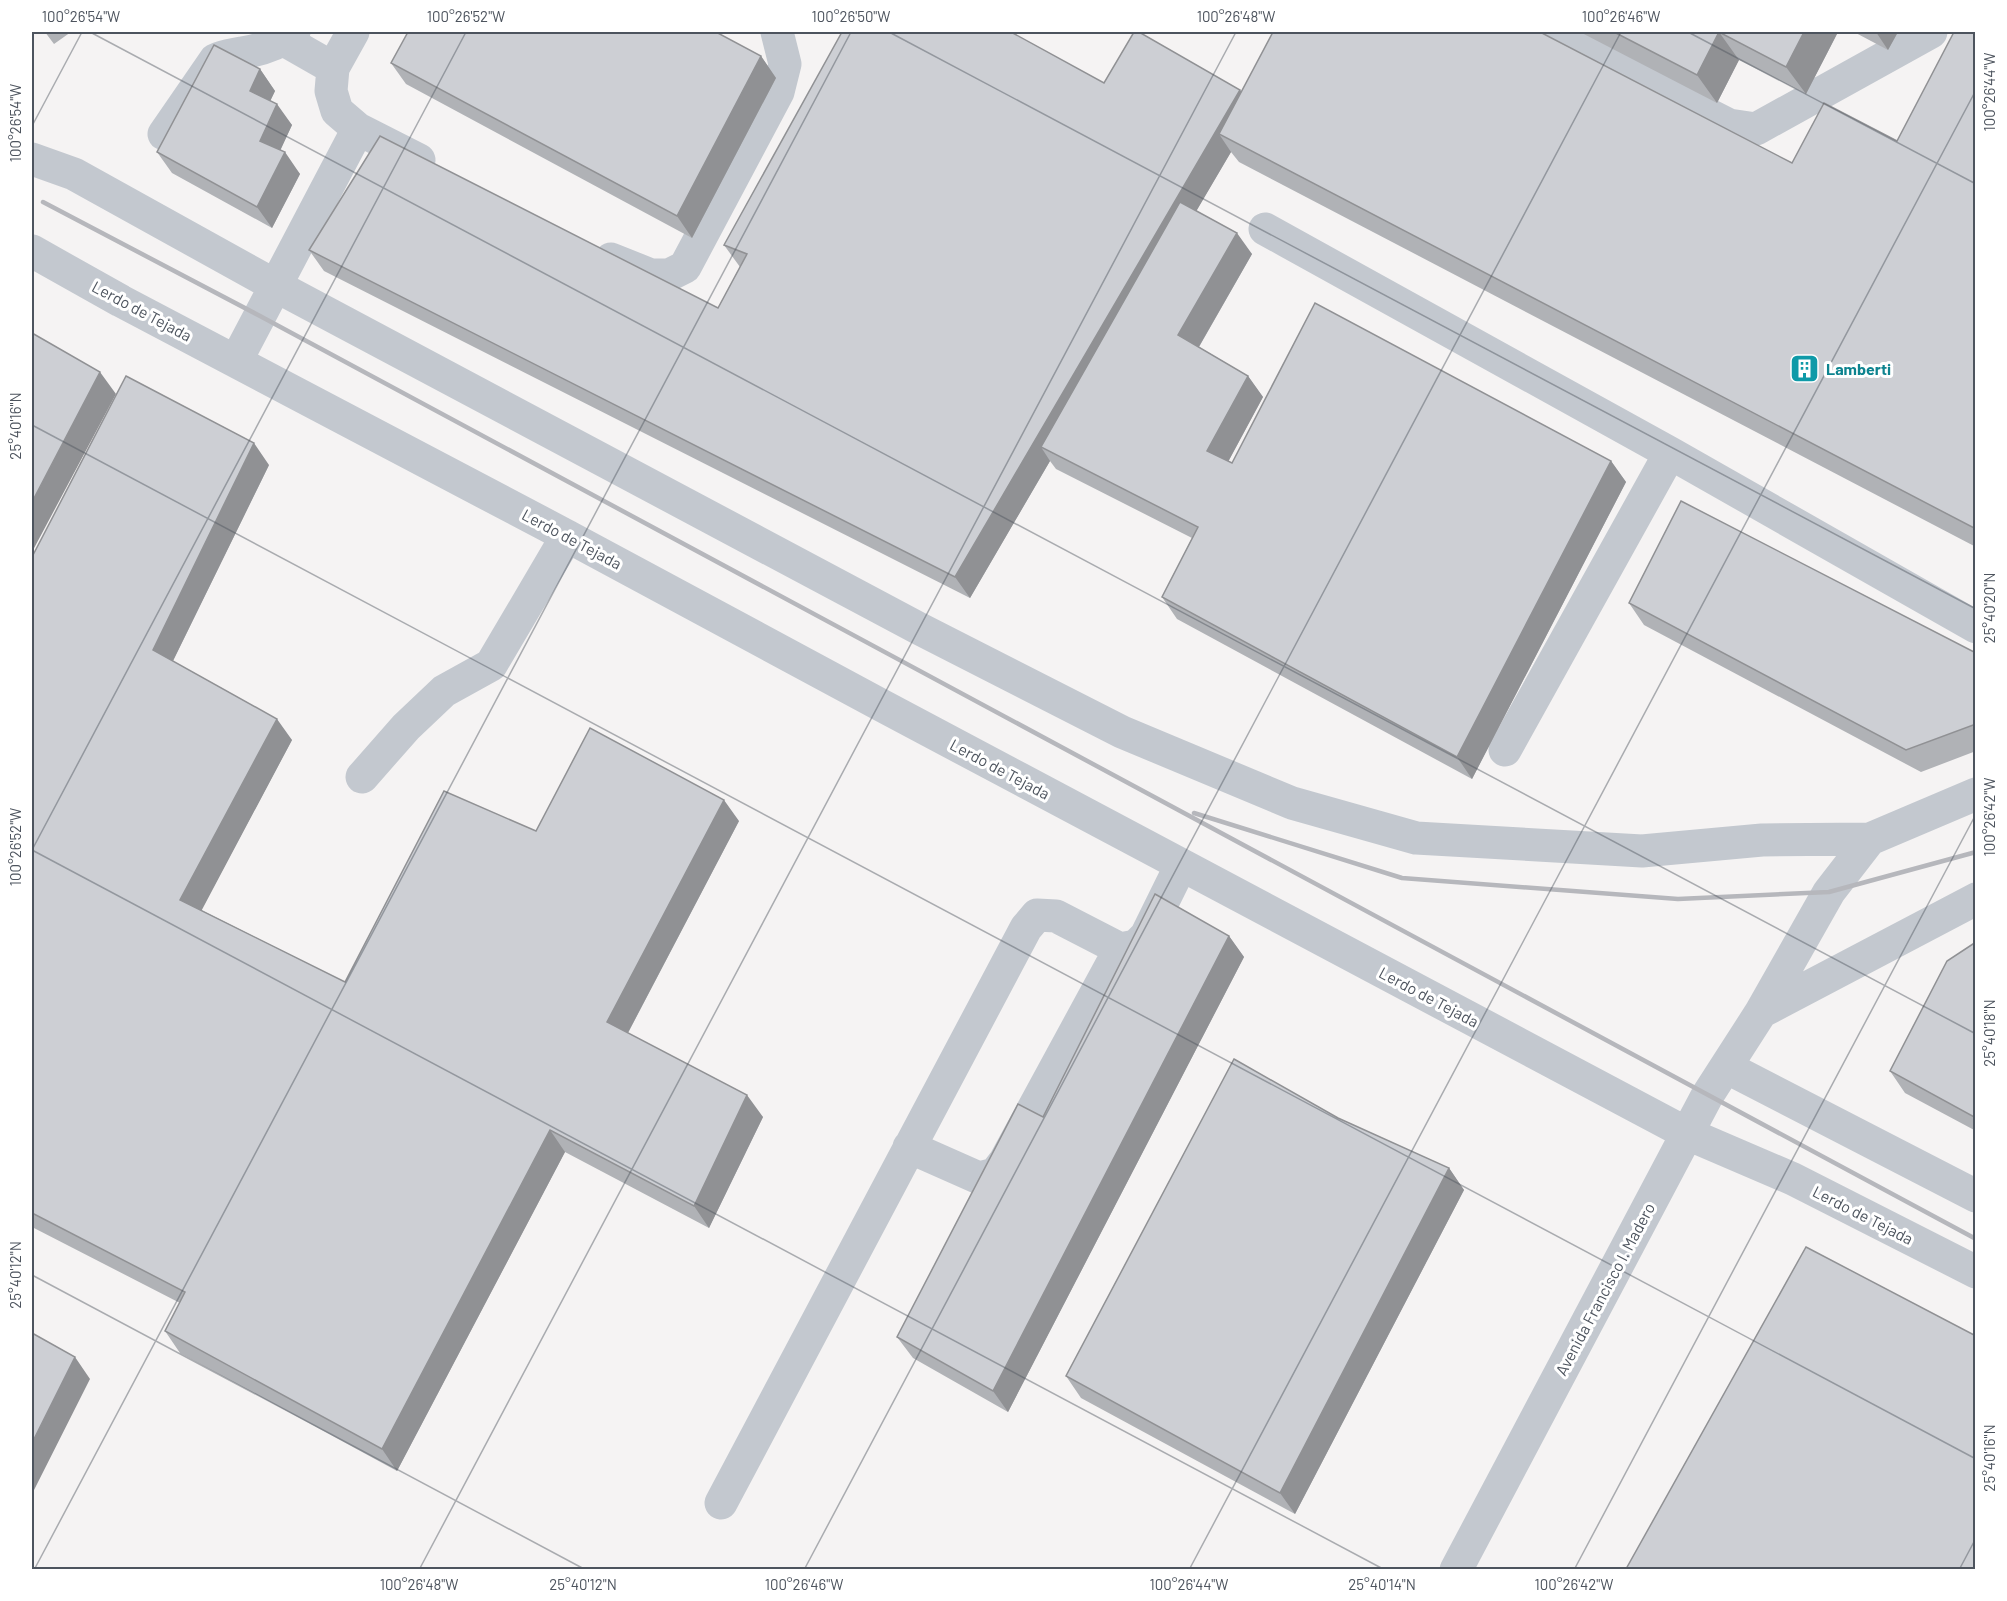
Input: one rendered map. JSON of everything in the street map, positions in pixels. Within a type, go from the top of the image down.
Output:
[{"type":"street","points":[[353,32],[333,68],[331,91],[337,111],[358,129],[443,173]]},
{"type":"street","points":[[582,244],[625,266],[651,275],[669,275],[685,267],[778,92],[785,64],[777,32]]},
{"type":"street","points":[[1546,32],[1729,125],[1756,129],[1931,32]]},
{"type":"street","points":[[164,134],[215,60],[224,55],[244,53],[289,36],[333,68]]},
{"type":"street","points":[[236,361],[358,129]]},
{"type":"street","points":[[32,159],[74,174],[276,286],[989,664],[1122,732],[1292,803],[1416,838],[1642,851],[1762,840],[1870,839]]},
{"type":"street","points":[[1265,229],[1670,453],[1976,627]]},
{"type":"street","name":"Lerdo de Tejada","points":[[32,251],[1688,1134],[1792,1179],[1976,1272]]},
{"type":"street","points":[[1505,750],[1670,453]]},
{"type":"street","points":[[362,777],[406,727],[444,691],[491,665],[567,536]]},
{"type":"street","name":"Avenida Francisco I. Madero","points":[[1456,1569],[1707,1096],[1761,1012],[1829,892],[1870,839],[1976,794]]},
{"type":"street","points":[[721,1503],[1026,928],[1037,915],[1056,916],[1120,949],[1136,946],[1146,936],[1181,865]]},
{"type":"street","name":"Avenida Francisco I. Madero","points":[[1761,1012],[1976,899]]},
{"type":"street","points":[[909,1146],[979,1178],[995,1174],[1005,1161],[1120,949]]},
{"type":"street","points":[[1726,1067],[1976,1196]]},
{"type":"building","points":[[408,32],[716,32],[761,56],[677,216],[391,63]]},
{"type":"building","points":[[842,32],[1011,32],[1104,83],[1134,32],[1139,32],[1240,90],[955,577],[309,250],[380,136],[718,308],[747,254],[724,245]]},
{"type":"building","name":"Lamberti","points":[[1273,32],[1540,32],[1792,163],[1824,103],[1897,141],[1954,32],[1976,32],[1976,529],[1219,134]]},
{"type":"building","points":[[1614,32],[1719,32],[1697,75]]},
{"type":"building","points":[[1719,32],[1804,32],[1786,67]]},
{"type":"building","points":[[214,45],[260,69],[250,91],[277,104],[260,141],[285,152],[257,207],[157,152]]},
{"type":"building","points":[[1180,202],[1237,233],[1178,335],[1248,376],[1207,451],[1232,463],[1315,303],[1611,461],[1457,757],[1162,597],[1198,527],[1041,447]]},
{"type":"building","points":[[32,333],[100,372],[32,502]]},
{"type":"building","points":[[126,376],[254,443],[153,650],[277,719],[180,900],[345,982],[444,791],[536,831],[590,728],[724,800],[607,1022],[747,1095],[694,1206],[550,1130],[382,1449],[165,1331],[185,1292],[32,1213],[32,557]]},
{"type":"building","points":[[1681,501],[1976,653],[1976,724],[1906,750],[1629,603]]},
{"type":"building","points":[[1155,894],[1229,936],[993,1391],[897,1337],[1018,1104],[1043,1117]]},
{"type":"building","points":[[1976,942],[1976,1118],[1890,1071],[1947,961]]},
{"type":"building","points":[[1234,1059],[1338,1118],[1449,1168],[1280,1493],[1066,1376]]},
{"type":"building","points":[[1806,1247],[1976,1336],[1976,1569],[1626,1569]]},
{"type":"building","points":[[32,1333],[75,1357],[32,1443]]},
{"type":"railway","points":[[43,202],[260,316],[1976,1239]]},
{"type":"railway","points":[[1194,813],[1402,878],[1678,899],[1829,892],[1976,852]]},
{"type":"place","name":"Lamberti","points":[[1805,369]]}]
